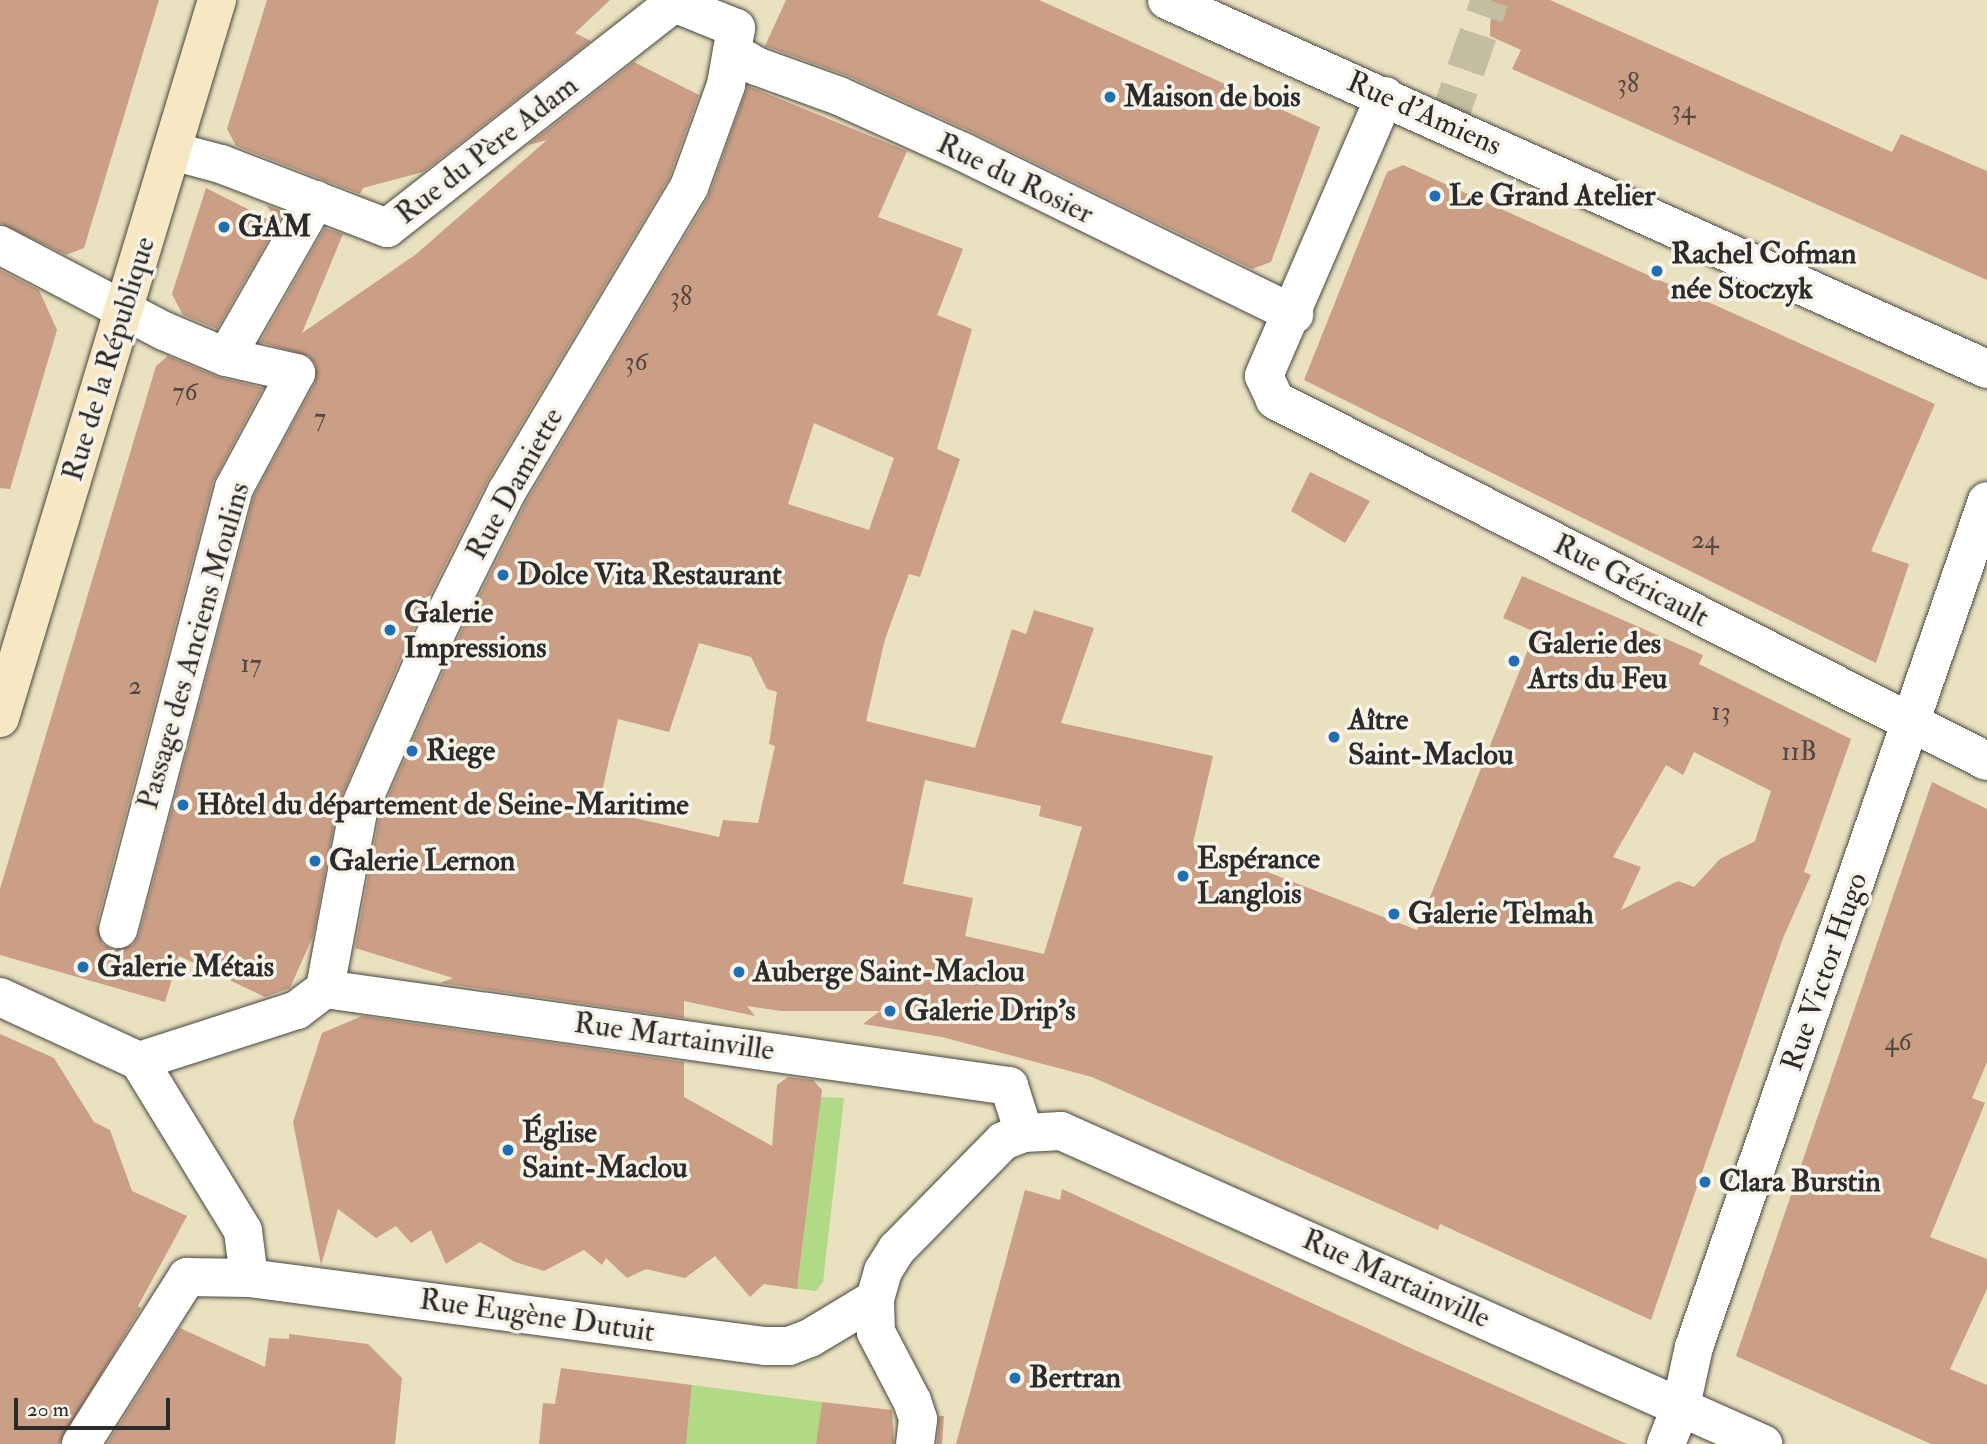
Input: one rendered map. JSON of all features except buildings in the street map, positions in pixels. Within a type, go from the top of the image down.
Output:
[{"type":"street","name":"Rue de la République","points":[[0,718],[217,0]]},
{"type":"street","name":"Rue d'Amiens","points":[[1167,0],[1987,369]]},
{"type":"street","name":"Rue du Père Adam","points":[[172,151],[222,164],[387,228],[674,3],[708,8]]},
{"type":"street","name":"Rue Damiette","points":[[311,1000],[358,812],[423,662],[507,491],[690,187],[726,85],[736,28],[708,8]]},
{"type":"street","name":"Rue du Rosier","points":[[732,52],[756,66],[839,96],[963,152],[1294,314]]},
{"type":"street","points":[[1294,314],[1385,96]]},
{"type":"street","points":[[0,245],[123,313],[226,357],[316,200]]},
{"type":"street","name":"Rue Géricault","points":[[1294,314],[1264,376],[1275,400],[1987,761]]},
{"type":"street","name":"Passage des Anciens Moulins","points":[[118,929],[234,488],[296,373],[226,357]]},
{"type":"street","name":"Rue Victor Hugo","points":[[1666,1444],[1681,1406],[1694,1347],[1987,501]]},
{"type":"street","points":[[0,997],[139,1061],[243,1231],[249,1278]]},
{"type":"street","points":[[139,1061],[311,1000]]},
{"type":"street","name":"Rue Martainville","points":[[311,1000],[1009,1086],[1014,1137],[1061,1131],[1088,1140],[1763,1444]]},
{"type":"street","points":[[916,1431],[905,1378],[877,1332],[875,1299],[883,1271],[897,1249],[1014,1137]]},
{"type":"street","name":"Rue Eugène Dutuit","points":[[81,1444],[187,1277],[249,1278],[765,1346],[789,1346],[810,1338],[875,1299]]},
{"type":"green space","points":[[821,1097],[844,1098],[823,1282],[816,1291],[791,1288],[798,1283]]},
{"type":"green space","points":[[692,1385],[822,1402],[816,1444],[686,1444]]},
{"type":"tunnel","points":[[1447,124],[1490,0]]},
{"type":"place","name":"Maison de bois","points":[[1110,97]]},
{"type":"place","name":"Le Grand Atelier","points":[[1435,196]]},
{"type":"place","name":"GAM","points":[[224,227]]},
{"type":"place","name":"Rachel Cofman née Stoczyk","points":[[1657,271]]},
{"type":"place","name":"Dolce Vita Restaurant","points":[[503,575]]},
{"type":"place","name":"Galerie Impressions","points":[[390,630]]},
{"type":"place","name":"Galerie des Arts du Feu","points":[[1514,661]]},
{"type":"place","name":"Aître Saint-Maclou","points":[[1334,737]]},
{"type":"place","name":"Riege","points":[[412,751]]},
{"type":"place","name":"Hôtel du département de Seine-Maritime","points":[[183,805]]},
{"type":"place","name":"Galerie Lernon","points":[[315,861]]},
{"type":"place","name":"Espérance Langlois","points":[[1183,876]]},
{"type":"place","name":"Galerie Telmah","points":[[1394,914]]},
{"type":"place","name":"Galerie Métais","points":[[83,967]]},
{"type":"place","name":"Auberge Saint-Maclou","points":[[739,972]]},
{"type":"place","name":"Galerie Drip's","points":[[890,1011]]},
{"type":"place","name":"Église Saint-Maclou","points":[[508,1150]]},
{"type":"place","name":"Clara Burstin","points":[[1705,1182]]},
{"type":"place","name":"Bertran","points":[[1015,1378]]}]
